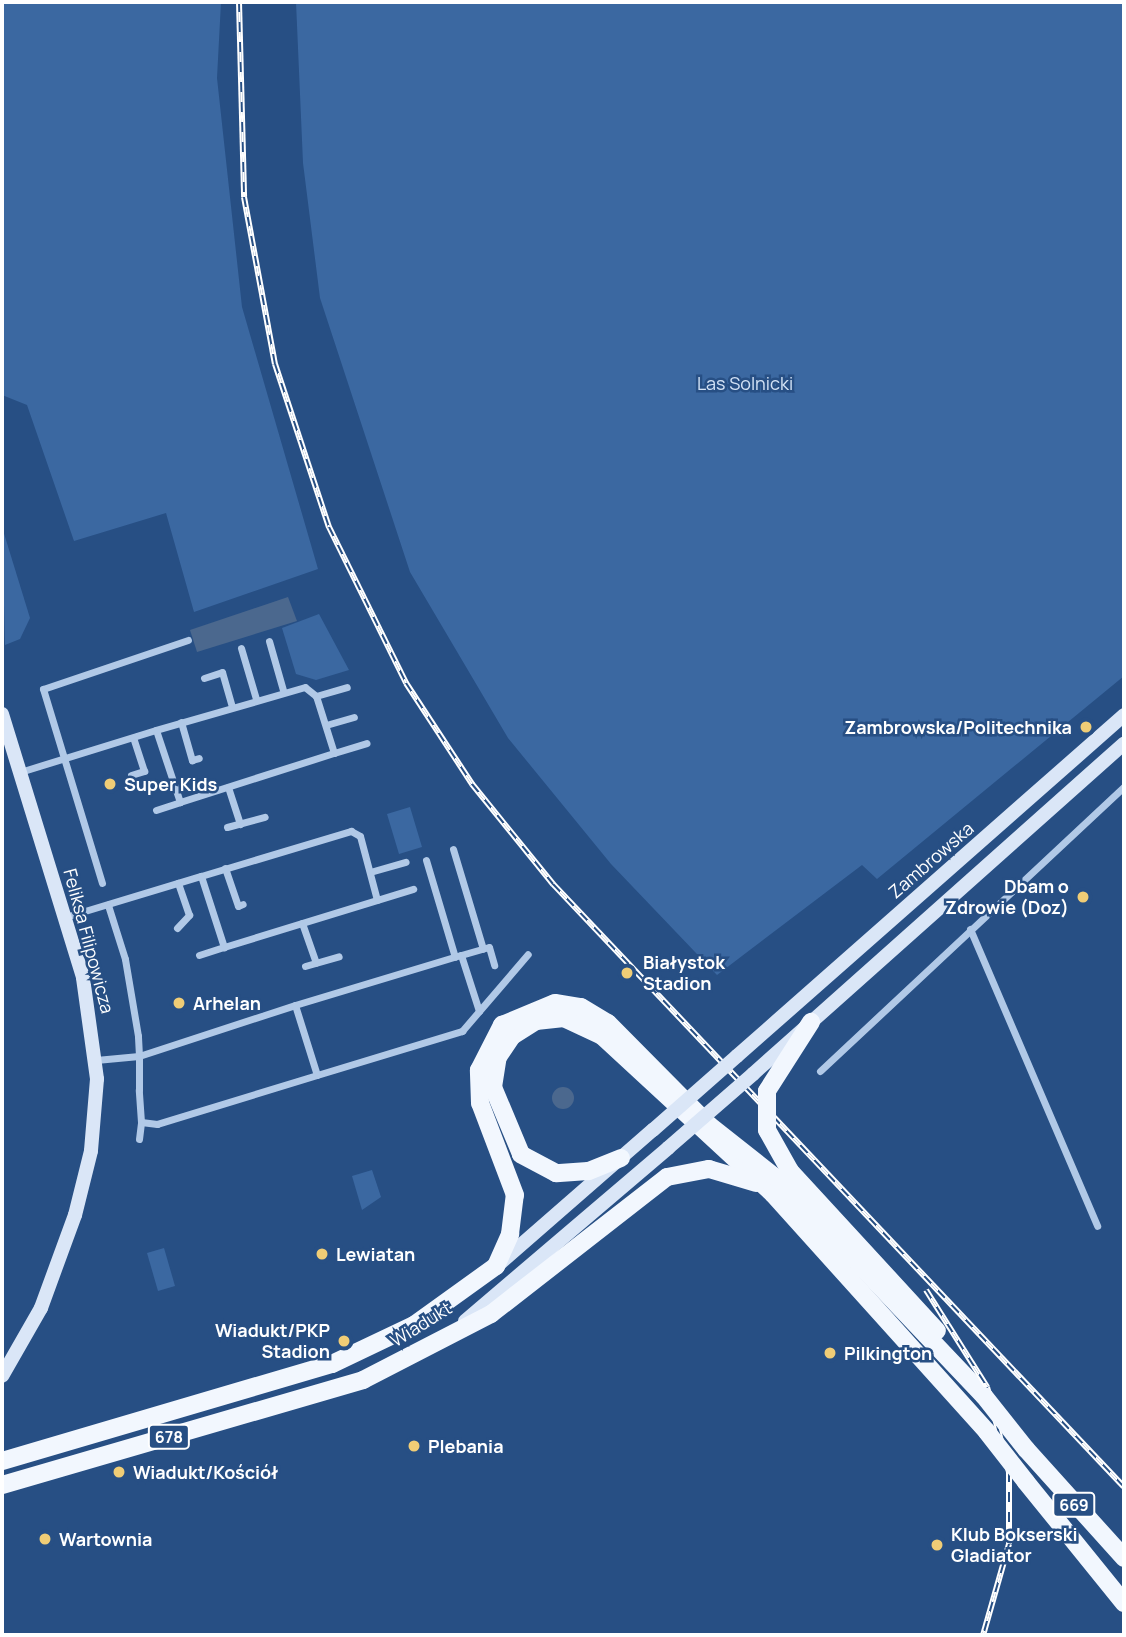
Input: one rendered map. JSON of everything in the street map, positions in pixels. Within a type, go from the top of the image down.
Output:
[{"type":"main road","name":"Feliksa Filipowicza","points":[[2,714],[83,978],[96,1060],[97,1116],[75,1215],[41,1308],[2,1376]]},
{"type":"main road","name":"Zambrowska","points":[[762,1034],[1124,715]]},
{"type":"main road","name":"678","points":[[811,1022],[1124,744]]},
{"type":"main road","points":[[496,1266],[510,1234],[515,1195],[480,1102],[482,1055],[502,1025],[521,1012],[555,1003],[581,1007],[608,1023],[709,1125],[780,1181],[984,1396]]},
{"type":"main road","points":[[621,1158],[588,1171],[556,1173],[521,1154],[493,1087],[498,1058],[512,1036],[545,1018],[591,1028],[774,1194]]},
{"type":"main road","name":"Wiadukt","points":[[2,1485],[337,1389],[458,1326],[668,1148],[811,1022]]},
{"type":"main road","points":[[811,1022],[767,1091],[767,1130],[790,1171],[913,1303],[984,1396]]},
{"type":"main road","name":"Wiadukt","points":[[2,1461],[332,1364],[414,1325],[496,1266],[762,1034]]},
{"type":"main road","points":[[458,1326],[491,1314],[667,1177],[723,1170],[774,1194]]},
{"type":"main road","name":"669","points":[[774,1194],[987,1432],[1124,1603]]},
{"type":"main road","name":"669","points":[[984,1396],[1026,1449],[1124,1558]]},
{"type":"street","points":[[102,883],[43,689],[47,682],[188,640]]},
{"type":"street","points":[[269,641],[283,690]]},
{"type":"street","points":[[241,648],[256,699]]},
{"type":"street","points":[[204,678],[222,672],[232,706]]},
{"type":"street","points":[[19,773],[283,690],[305,687],[316,696],[334,753]]},
{"type":"street","points":[[316,696],[347,687]]},
{"type":"street","points":[[326,725],[354,717]]},
{"type":"street","points":[[181,722],[192,760],[199,758]]},
{"type":"street","points":[[156,730],[180,802]]},
{"type":"street","points":[[131,775],[144,771],[133,738]]},
{"type":"street","points":[[156,810],[367,743]]},
{"type":"street","points":[[228,787],[240,824]]},
{"type":"street","points":[[820,1071],[1124,787]]},
{"type":"street","points":[[227,827],[265,817]]},
{"type":"street","points":[[64,917],[351,831],[360,836],[377,900]]},
{"type":"street","points":[[453,849],[483,949]]},
{"type":"street","points":[[426,860],[479,1011]]},
{"type":"street","points":[[370,872],[406,862]]},
{"type":"street","points":[[225,868],[238,906],[243,904]]},
{"type":"street","points":[[201,876],[224,947]]},
{"type":"street","points":[[177,928],[189,915],[178,883]]},
{"type":"street","points":[[199,955],[413,889]]},
{"type":"street","points":[[108,905],[125,959],[139,1056],[139,1139]]},
{"type":"street","points":[[302,923],[316,962]]},
{"type":"street","points":[[970,929],[1097,1226]]},
{"type":"street","points":[[96,1060],[139,1056],[295,1005],[488,947],[494,965]]},
{"type":"street","points":[[141,1122],[157,1124],[457,1033],[528,954]]},
{"type":"street","points":[[305,966],[339,956]]},
{"type":"street","points":[[295,1005],[317,1075]]},
{"type":"green space","points":[[2,2],[221,2],[217,78],[242,307],[318,569],[194,612],[166,513],[74,541],[27,405],[2,395]]},
{"type":"green space","name":"Las Solnicki","points":[[296,2],[1124,2],[1124,676],[877,879],[862,865],[717,975],[611,864],[508,738],[410,572],[320,298],[303,163]]},
{"type":"green space","points":[[2,527],[30,618],[20,639],[5,645]]},
{"type":"green space","points":[[319,614],[349,670],[316,680],[296,674],[282,628]]},
{"type":"green space","points":[[410,807],[422,847],[399,854],[387,814]]},
{"type":"green space","points":[[372,1170],[381,1197],[362,1210],[352,1176]]},
{"type":"green space","points":[[164,1248],[175,1286],[158,1291],[147,1253]]},
{"type":"shaded area","points":[[288,597],[297,621],[197,652],[190,630]]},
{"type":"shaded area","points":[[563,1087],[571,1090],[574,1098],[571,1106],[563,1109],[555,1106],[552,1098],[555,1090]]},
{"type":"railway","points":[[239,2],[244,197],[275,364],[329,527],[406,683],[472,784],[553,884],[1124,1487]]},
{"type":"railway","points":[[926,1290],[987,1387],[1009,1472],[1009,1544],[983,1635]]},
{"type":"place","name":"Zambrowska/Politechnika","points":[[1086,727]]},
{"type":"place","name":"Super Kids","points":[[110,784]]},
{"type":"place","name":"Dbam o Zdrowie (Doz)","points":[[1083,897]]},
{"type":"place","name":"Białystok Stadion","points":[[627,973]]},
{"type":"place","name":"Arhelan","points":[[179,1003]]},
{"type":"place","name":"Lewiatan","points":[[322,1254]]},
{"type":"place","name":"Wiadukt/PKP Stadion","points":[[344,1341]]},
{"type":"place","name":"Pilkington","points":[[830,1353]]},
{"type":"place","name":"Plebania","points":[[414,1446]]},
{"type":"place","name":"Wiadukt/Kościół","points":[[119,1472]]},
{"type":"place","name":"Wartownia","points":[[45,1539]]},
{"type":"place","name":"Klub Bokserski Gladiator","points":[[937,1545]]}]
